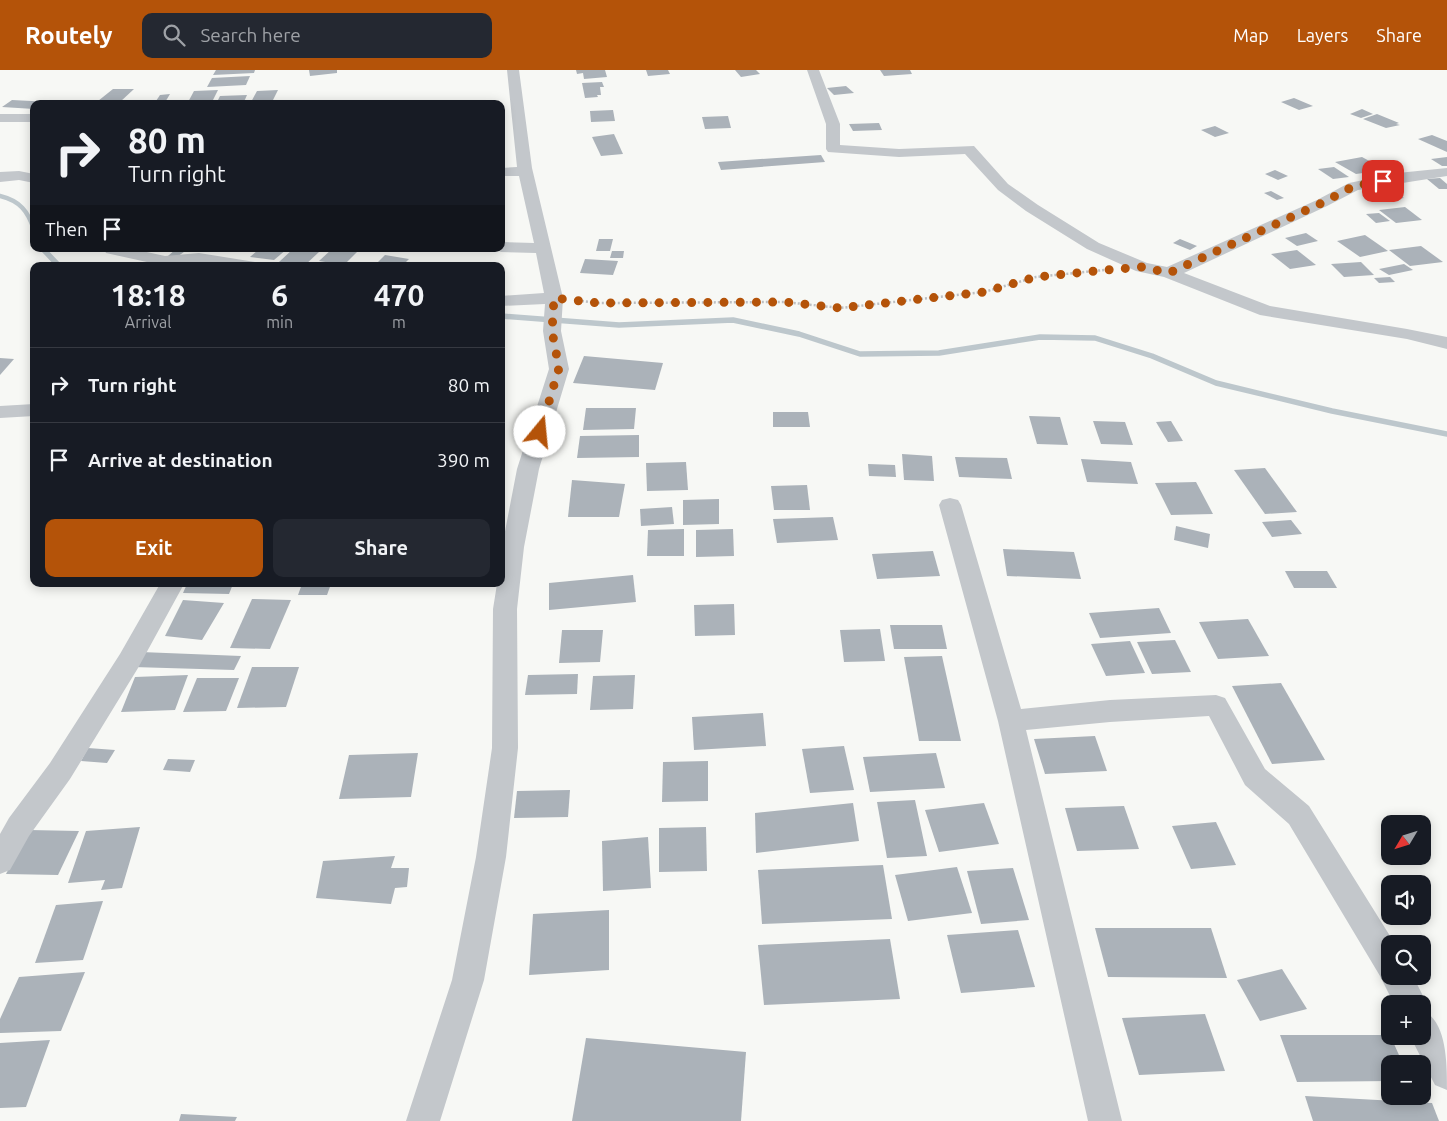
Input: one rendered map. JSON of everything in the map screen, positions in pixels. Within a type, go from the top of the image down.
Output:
[{"type":"street","points":[[423,1121],[468,980],[491,857],[505,748],[505,609],[513,547],[528,469],[559,368],[552,331],[554,298],[526,171],[513,70]]},
{"type":"street","points":[[813,70],[834,124],[834,149],[899,153],[969,149],[1003,187],[1032,208],[1093,246],[1142,267],[1169,273],[1266,311],[1407,334],[1447,343]]},
{"type":"street","points":[[505,112],[518,111]]},
{"type":"street","points":[[0,118],[30,118]]},
{"type":"street","points":[[505,172],[526,171]]},
{"type":"street","points":[[1169,273],[1315,207],[1354,186],[1423,174],[1447,172]]},
{"type":"street","points":[[0,177],[19,175],[30,178]]},
{"type":"street","points":[[505,247],[542,248]]},
{"type":"street","points":[[125,252],[165,261],[199,258],[229,262]]},
{"type":"street","points":[[505,301],[554,298]]},
{"type":"street","points":[[0,412],[30,410]]},
{"type":"street","points":[[950,505],[1011,721],[1105,1121]]},
{"type":"street","points":[[0,861],[19,827],[60,771],[129,661],[170,587]]},
{"type":"street","points":[[1011,721],[1110,711],[1216,705],[1255,777],[1299,814],[1381,950]]},
{"type":"street","points":[[1431,1043],[1447,1073]]},
{"type":"path","points":[[554,298],[598,303],[785,302],[840,308],[984,292],[1036,277],[1142,267]]},
{"type":"building","points":[[216,70],[255,70],[254,73],[213,75]]},
{"type":"building","points":[[309,70],[337,70],[337,73],[310,76]]},
{"type":"building","points":[[576,70],[605,70],[607,77],[584,79],[583,73],[577,74]]},
{"type":"building","points":[[646,70],[668,70],[670,74],[648,76]]},
{"type":"building","points":[[735,70],[756,70],[760,74],[741,77]]},
{"type":"building","points":[[880,70],[910,70],[912,74],[884,76]]},
{"type":"building","points":[[250,76],[246,85],[207,87],[212,78]]},
{"type":"building","points":[[602,82],[604,87],[600,87],[601,95],[585,98],[582,83]]},
{"type":"building","points":[[846,86],[854,93],[834,95],[827,88]]},
{"type":"building","points":[[113,89],[134,89],[122,100],[99,100]]},
{"type":"building","points":[[218,90],[213,100],[189,100],[194,91]]},
{"type":"building","points":[[278,90],[273,100],[252,100],[257,91]]},
{"type":"building","points":[[170,94],[166,100],[157,100],[160,95]]},
{"type":"building","points":[[247,95],[245,100],[218,100],[220,96]]},
{"type":"building","points":[[1294,98],[1313,106],[1299,110],[1281,102]]},
{"type":"building","points":[[12,100],[30,101],[30,109],[2,107]]},
{"type":"building","points":[[1362,109],[1373,114],[1361,118],[1350,114]]},
{"type":"building","points":[[613,110],[615,121],[591,122],[590,111]]},
{"type":"building","points":[[1377,114],[1400,125],[1386,128],[1363,119]]},
{"type":"building","points":[[728,116],[731,128],[705,129],[702,117]]},
{"type":"building","points":[[879,123],[882,130],[853,131],[849,124]]},
{"type":"building","points":[[1215,126],[1229,133],[1215,137],[1201,130]]},
{"type":"building","points":[[614,134],[623,154],[601,156],[592,137]]},
{"type":"building","points":[[1432,135],[1447,141],[1447,152],[1418,139]]},
{"type":"building","points":[[821,155],[825,162],[721,170],[718,162]]},
{"type":"building","points":[[1362,157],[1382,168],[1375,170],[1377,171],[1356,174],[1335,162]]},
{"type":"building","points":[[1447,157],[1447,166],[1442,166],[1431,159]]},
{"type":"building","points":[[1334,167],[1349,177],[1333,179],[1318,169]]},
{"type":"building","points":[[1275,170],[1288,176],[1278,180],[1265,174]]},
{"type":"building","points":[[1440,178],[1447,184],[1447,189],[1439,189],[1427,179]]},
{"type":"building","points":[[1387,187],[1404,198],[1396,199],[1379,188]]},
{"type":"building","points":[[1271,191],[1284,198],[1277,200],[1264,193]]},
{"type":"building","points":[[1405,207],[1422,220],[1396,223],[1379,210]]},
{"type":"building","points":[[1379,213],[1390,221],[1376,223],[1366,214]]},
{"type":"building","points":[[1306,233],[1318,241],[1297,246],[1285,238]]},
{"type":"building","points":[[1365,235],[1388,251],[1360,257],[1337,241]]},
{"type":"building","points":[[599,239],[613,239],[610,251],[596,251]]},
{"type":"building","points":[[1180,239],[1197,246],[1190,250],[1173,243]]},
{"type":"building","points":[[1421,246],[1443,262],[1410,266],[1389,250]]},
{"type":"building","points":[[1297,250],[1316,265],[1290,269],[1271,254]]},
{"type":"building","points":[[612,251],[624,251],[623,258],[610,258]]},
{"type":"building","points":[[173,252],[184,252],[177,257],[168,256]]},
{"type":"building","points":[[256,252],[283,252],[274,260],[250,257]]},
{"type":"building","points":[[290,252],[319,252],[308,262],[279,262]]},
{"type":"building","points":[[329,252],[357,252],[347,262],[319,261]]},
{"type":"building","points":[[385,255],[409,259],[406,262],[378,262]]},
{"type":"building","points":[[585,259],[618,261],[613,275],[580,273]]},
{"type":"building","points":[[1361,262],[1374,275],[1344,277],[1331,264]]},
{"type":"building","points":[[1404,264],[1413,270],[1389,275],[1379,269]]},
{"type":"building","points":[[1390,277],[1395,282],[1379,283],[1374,278]]},
{"type":"building","points":[[584,356],[663,363],[655,390],[573,383]]},
{"type":"building","points":[[0,358],[14,359],[0,375]]},
{"type":"building","points":[[586,408],[636,408],[634,429],[583,430]]},
{"type":"building","points":[[773,412],[808,412],[810,427],[773,427]]},
{"type":"building","points":[[1029,416],[1060,417],[1068,445],[1037,444]]},
{"type":"building","points":[[1093,421],[1125,422],[1133,445],[1101,444]]},
{"type":"building","points":[[1171,421],[1183,441],[1168,442],[1156,422]]},
{"type":"building","points":[[639,435],[639,457],[577,458],[580,436]]},
{"type":"building","points":[[902,454],[932,456],[934,481],[904,480]]},
{"type":"building","points":[[955,457],[1007,458],[1012,479],[959,477]]},
{"type":"building","points":[[1081,459],[1131,462],[1138,484],[1087,482]]},
{"type":"building","points":[[686,462],[688,490],[647,491],[646,463]]},
{"type":"building","points":[[868,464],[895,465],[896,477],[869,476]]},
{"type":"building","points":[[1265,468],[1297,512],[1265,514],[1234,470]]},
{"type":"building","points":[[572,480],[625,484],[619,517],[568,517]]},
{"type":"building","points":[[1196,482],[1213,514],[1171,515],[1155,483]]},
{"type":"building","points":[[807,485],[810,510],[774,510],[771,486]]},
{"type":"building","points":[[719,499],[719,524],[683,525],[683,500]]},
{"type":"building","points":[[672,507],[674,524],[641,526],[640,509]]},
{"type":"building","points":[[833,517],[838,540],[777,543],[773,519]]},
{"type":"building","points":[[1291,520],[1302,534],[1272,537],[1262,522]]},
{"type":"building","points":[[1176,526],[1210,534],[1208,548],[1174,540]]},
{"type":"building","points":[[684,529],[684,556],[647,556],[648,530]]},
{"type":"building","points":[[733,529],[734,556],[696,557],[696,530]]},
{"type":"building","points":[[1003,549],[1074,552],[1081,579],[1007,576]]},
{"type":"building","points":[[933,551],[940,576],[877,579],[872,554]]},
{"type":"building","points":[[1285,571],[1327,571],[1337,588],[1294,588]]},
{"type":"building","points":[[633,575],[636,602],[549,610],[549,583]]},
{"type":"building","points":[[186,587],[232,587],[229,594],[183,593]]},
{"type":"building","points":[[301,587],[330,587],[327,595],[298,595]]},
{"type":"building","points":[[252,599],[291,600],[270,649],[230,648]]},
{"type":"building","points":[[183,600],[224,603],[202,640],[165,636]]},
{"type":"building","points":[[734,604],[735,635],[695,636],[694,605]]},
{"type":"building","points":[[1159,608],[1171,633],[1100,638],[1089,613]]},
{"type":"building","points":[[1248,619],[1269,656],[1218,659],[1199,622]]},
{"type":"building","points":[[890,625],[942,625],[947,649],[894,649]]},
{"type":"building","points":[[880,629],[885,661],[844,662],[840,630]]},
{"type":"building","points":[[562,630],[603,630],[600,662],[559,663]]},
{"type":"building","points":[[1175,640],[1191,672],[1152,674],[1137,642]]},
{"type":"building","points":[[1130,641],[1145,673],[1106,676],[1091,644]]},
{"type":"building","points":[[141,652],[241,656],[234,670],[133,667]]},
{"type":"building","points":[[942,656],[961,741],[919,741],[904,657]]},
{"type":"building","points":[[252,667],[299,667],[286,707],[237,708]]},
{"type":"building","points":[[578,674],[577,694],[525,695],[528,675]]},
{"type":"building","points":[[188,675],[175,710],[121,712],[135,677]]},
{"type":"building","points":[[635,675],[633,709],[590,710],[593,676]]},
{"type":"building","points":[[197,678],[239,678],[226,711],[183,712]]},
{"type":"building","points":[[1281,683],[1325,760],[1272,764],[1232,686]]},
{"type":"building","points":[[763,713],[766,746],[694,750],[692,717]]},
{"type":"building","points":[[1095,736],[1107,771],[1045,774],[1034,739]]},
{"type":"building","points":[[844,746],[854,790],[810,793],[802,749]]},
{"type":"building","points":[[88,748],[115,750],[107,763],[81,761]]},
{"type":"building","points":[[418,753],[411,797],[339,799],[349,755]]},
{"type":"building","points":[[936,753],[945,788],[870,792],[863,757]]},
{"type":"building","points":[[168,759],[195,760],[190,772],[163,770]]},
{"type":"building","points":[[708,761],[708,801],[662,802],[663,762]]},
{"type":"building","points":[[570,790],[568,817],[514,818],[517,791]]},
{"type":"building","points":[[915,800],[927,856],[887,858],[877,802]]},
{"type":"building","points":[[853,803],[859,841],[756,853],[755,813]]},
{"type":"building","points":[[984,803],[999,844],[939,852],[925,810]]},
{"type":"building","points":[[1124,806],[1139,849],[1077,851],[1065,808]]},
{"type":"building","points":[[1216,822],[1236,865],[1191,869],[1172,826]]},
{"type":"building","points":[[140,827],[122,888],[101,890],[105,880],[68,883],[86,831]]},
{"type":"building","points":[[706,827],[707,871],[659,872],[659,828]]},
{"type":"building","points":[[29,830],[79,831],[58,875],[6,874]]},
{"type":"building","points":[[648,837],[651,888],[603,891],[602,841]]},
{"type":"building","points":[[395,856],[391,868],[409,868],[407,887],[395,888],[391,904],[316,898],[323,861]]},
{"type":"building","points":[[883,865],[892,919],[762,924],[758,870]]},
{"type":"building","points":[[957,867],[972,913],[908,921],[895,875]]},
{"type":"building","points":[[1013,868],[1029,920],[981,924],[967,871]]},
{"type":"building","points":[[103,901],[83,960],[35,963],[56,905]]},
{"type":"building","points":[[609,910],[609,970],[529,975],[533,914]]},
{"type":"building","points":[[1095,928],[1211,928],[1227,978],[1108,977]]},
{"type":"building","points":[[1018,930],[1035,987],[961,993],[947,935]]},
{"type":"building","points":[[890,939],[900,999],[764,1005],[758,945]]},
{"type":"building","points":[[1282,969],[1307,1009],[1260,1021],[1237,980]]},
{"type":"building","points":[[85,972],[61,1031],[0,1033],[0,1019],[19,977]]},
{"type":"building","points":[[1205,1014],[1225,1071],[1139,1075],[1122,1018]]},
{"type":"building","points":[[1280,1035],[1381,1035],[1381,1045],[1394,1045],[1399,1055],[1381,1055],[1381,1081],[1297,1082]]},
{"type":"building","points":[[586,1038],[746,1052],[741,1121],[572,1121]]},
{"type":"building","points":[[50,1040],[26,1107],[0,1108],[0,1043]]},
{"type":"building","points":[[1305,1096],[1381,1100],[1381,1105],[1431,1105],[1432,1103],[1439,1121],[1313,1121]]},
{"type":"building","points":[[181,1114],[237,1117],[235,1121],[179,1121]]},
{"type":"waterway","points":[[0,196],[18,204],[30,220]]},
{"type":"waterway","points":[[46,252],[55,262]]},
{"type":"waterway","points":[[505,316],[619,325],[733,320],[799,334],[860,354],[939,353],[1040,337],[1095,338],[1152,356],[1216,383],[1332,411],[1447,434]]},
{"type":"route","points":[[540,432],[559,368],[552,331],[554,298],[598,303],[785,302],[827,305],[840,308],[984,292],[1036,277],[1142,267],[1169,273],[1322,203],[1354,186],[1383,181]]}]
